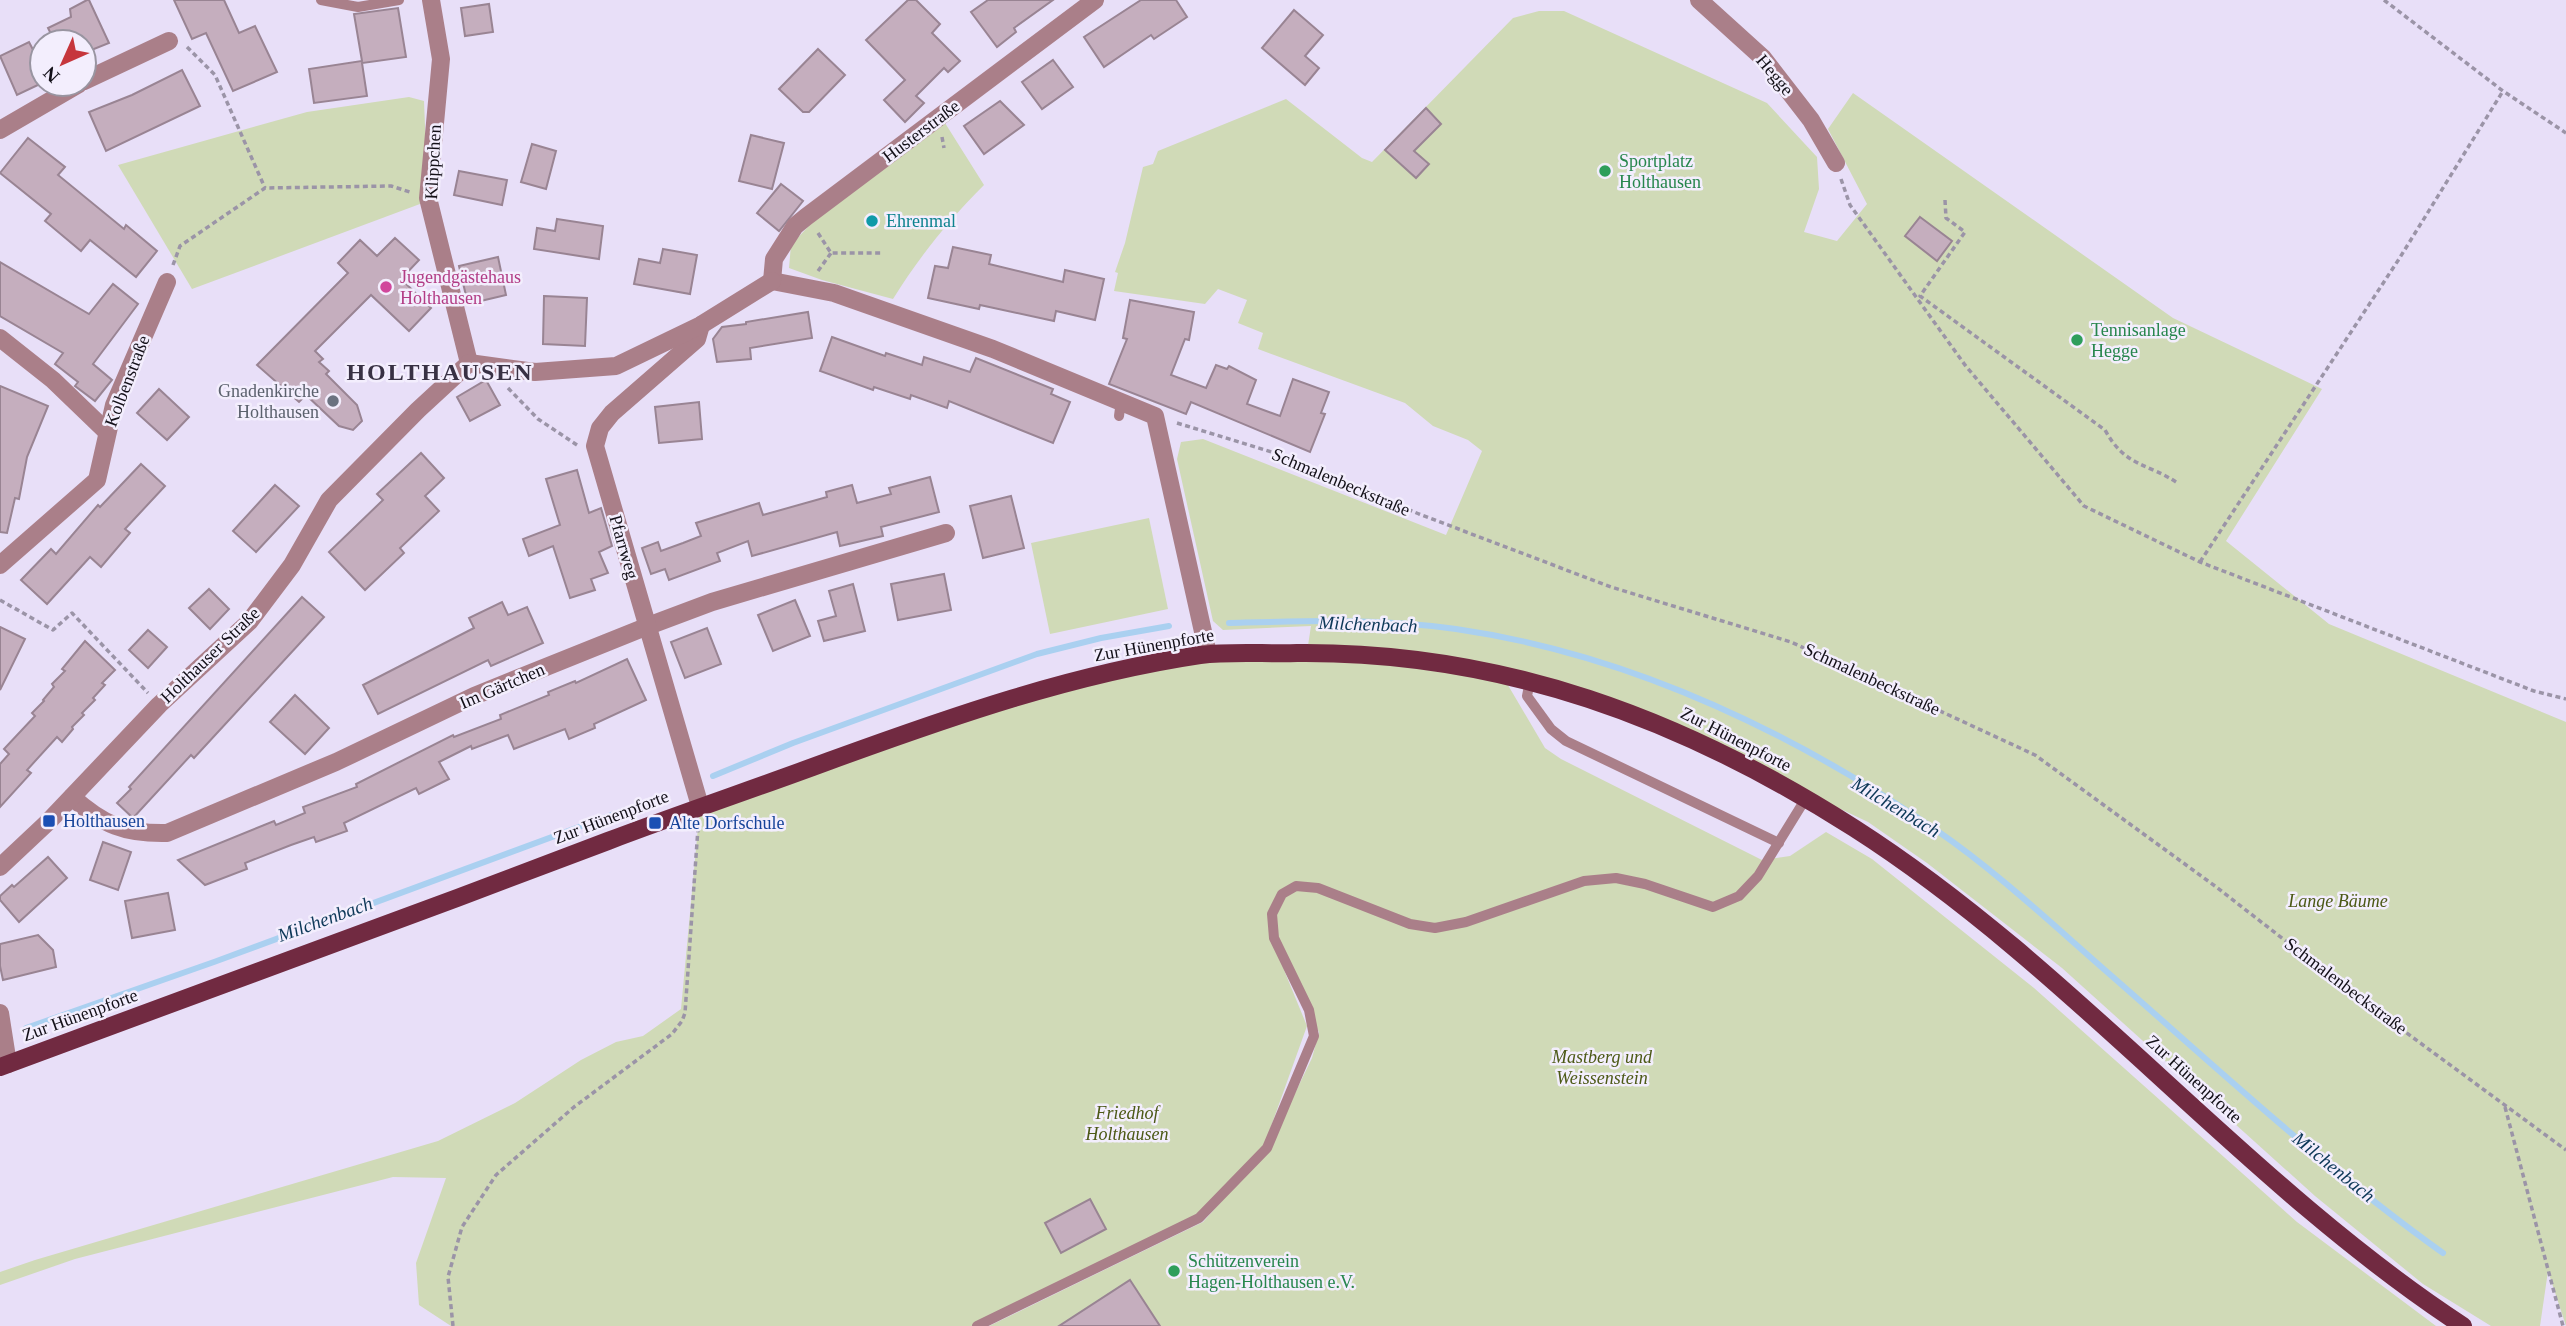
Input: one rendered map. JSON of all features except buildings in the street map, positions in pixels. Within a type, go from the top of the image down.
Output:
[{"type":"main road","name":"Zur Hünenpforte","points":[[4,1065],[420,913],[700,806],[995,703],[1109,673],[1208,654],[1352,653],[1430,661],[1528,688],[1589,697],[1735,759],[1806,798],[1920,873],[1988,927],[2344,1238],[2463,1326]]},
{"type":"street","name":"Klippchen","points":[[431,0],[441,59],[428,198],[469,363]]},
{"type":"street","name":"Husterstraße","points":[[772,281],[774,259],[796,226],[1095,0]]},
{"type":"street","name":"Hegge","points":[[1699,0],[1763,58],[1811,120],[1836,163]]},
{"type":"street","points":[[98,74],[169,41]]},
{"type":"street","points":[[0,130],[55,98]]},
{"type":"street","points":[[469,363],[535,372],[616,366],[701,325],[772,281],[834,293],[993,349],[1120,409],[1154,416],[1208,654]]},
{"type":"street","name":"Kolbenstraße","points":[[0,565],[97,480],[114,405],[167,282]]},
{"type":"street","points":[[597,453],[595,446],[600,428],[612,413],[697,339],[701,325]]},
{"type":"street","points":[[0,338],[53,380],[107,432]]},
{"type":"street","name":"Holthauser Straße","points":[[0,867],[72,797],[159,705],[249,622],[292,565],[329,500],[469,363]]},
{"type":"street","name":"Pfarrweg","points":[[597,453],[700,806]]},
{"type":"street","name":"Im Gärtchen","points":[[72,797],[90,813],[116,828],[143,834],[167,833],[336,762],[474,696],[648,626],[752,590],[946,533]]},
{"type":"street","points":[[0,1013],[4,1065]]},
{"type":"lane","points":[[321,0],[358,7],[399,0]]},
{"type":"lane","points":[[1528,688],[1551,729],[1566,741],[1779,843]]},
{"type":"lane","points":[[977,1326],[1199,1218],[1267,1148],[1314,1035],[1309,1010],[1274,937],[1272,914],[1282,894],[1296,886],[1318,888],[1410,924],[1435,928],[1466,922],[1584,881],[1616,878],[1645,884],[1713,907],[1739,896],[1758,876],[1806,798]]},
{"type":"path","points":[[2384,0],[2503,91],[2566,133]]},
{"type":"path","points":[[169,41],[191,48],[215,75],[265,188]]},
{"type":"path","points":[[2200,562],[2399,260],[2503,91]]},
{"type":"path","points":[[1836,163],[1850,205],[1965,365],[2084,506],[2200,562],[2534,691],[2566,699]]},
{"type":"path","points":[[167,282],[180,246],[265,188],[391,186],[428,198]]},
{"type":"path","points":[[1945,200],[1946,218],[1965,232],[1920,296],[2105,430],[2113,445],[2126,458],[2159,471],[2179,484]]},
{"type":"path","points":[[817,232],[831,253],[883,253]]},
{"type":"path","points":[[492,366],[509,389],[538,419],[580,447],[597,453]]},
{"type":"path","name":"Schmalenbeckstraße","points":[[1154,416],[1275,453],[1419,514],[1611,587],[1791,642],[2035,755],[2215,886],[2359,998],[2566,1150]]},
{"type":"path","points":[[0,600],[53,631],[72,613],[159,705]]},
{"type":"path","points":[[453,1326],[448,1277],[462,1227],[496,1175],[573,1107],[672,1034],[682,1021],[685,1013],[700,806]]},
{"type":"path","points":[[2504,1105],[2563,1326]]},
{"type":"green space","points":[[1539,11],[1564,11],[1767,103],[1817,157],[1819,189],[1804,232],[1837,241],[1867,204],[1828,129],[1853,93],[2173,318],[2322,389],[2226,541],[2329,624],[2566,722],[2566,1326],[2548,1271],[2540,1326],[2491,1326],[2423,1284],[2315,1196],[2062,968],[1927,863],[1868,822],[1666,726],[1502,675],[1545,748],[1561,759],[1762,860],[1790,856],[1826,832],[1872,859],[2034,988],[2297,1222],[2436,1326],[989,1326],[1203,1222],[1268,1149],[1312,1058],[1319,1032],[1284,970],[1307,1026],[1264,1146],[1196,1215],[973,1326],[451,1326],[419,1305],[416,1263],[446,1178],[393,1177],[75,1259],[0,1285],[0,1272],[35,1260],[438,1141],[515,1103],[581,1060],[616,1042],[643,1036],[681,1009],[700,806],[821,764],[1160,662],[1307,652],[1311,626],[1223,630],[1213,621],[1177,459],[1181,442],[1203,439],[1446,535],[1482,451],[1468,440],[1433,426],[1405,403],[1258,349],[1263,333],[1238,323],[1247,300],[1218,289],[1205,304],[1114,291],[1118,273],[1115,272],[1125,243],[1143,167],[1153,164],[1158,151],[1286,99],[1362,158],[1372,162],[1513,18]]},
{"type":"green space","points":[[409,97],[424,101],[428,201],[192,289],[118,165],[307,112]]},
{"type":"green space","points":[[945,123],[984,185],[935,239],[893,299],[789,268],[791,245],[820,214]]},
{"type":"green space","points":[[1149,518],[1168,609],[1050,634],[1031,543]]},
{"type":"waterway","name":"Milchenbach","points":[[1229,623],[1399,623],[1456,629],[1520,641],[1584,657],[1646,678],[1707,702],[1766,730],[1881,794],[1980,863],[2313,1152],[2443,1253]]},
{"type":"waterway","name":"Milchenbach","points":[[713,776],[793,743],[1037,654],[1101,638],[1169,626]]},
{"type":"waterway","name":"Milchenbach","points":[[26,1028],[214,962],[625,810]]},
{"type":"place","name":"Sportplatz Holthausen","points":[[1605,171]]},
{"type":"place","name":"Ehrenmal","points":[[872,221]]},
{"type":"place","name":"Jugendgästehaus Holthausen","points":[[386,287]]},
{"type":"place","name":"Tennisanlage Hegge","points":[[2077,340]]},
{"type":"place","name":"Gnadenkirche Holthausen","points":[[333,401]]},
{"type":"place","name":"Holthausen","points":[[49,821]]},
{"type":"place","name":"Alte Dorfschule","points":[[655,823]]},
{"type":"place","name":"Schützenverein Hagen-Holthausen e.V.","points":[[1174,1271]]},
{"type":"district","name":"HOLTHAUSEN","points":[[440,372]]},
{"type":"park label","name":"Lange Bäume","points":[[2338,901]]},
{"type":"park label","name":"Mastberg und Weissenstein","points":[[1602,1067]]},
{"type":"park label","name":"Friedhof Holthausen","points":[[1127,1123]]}]
